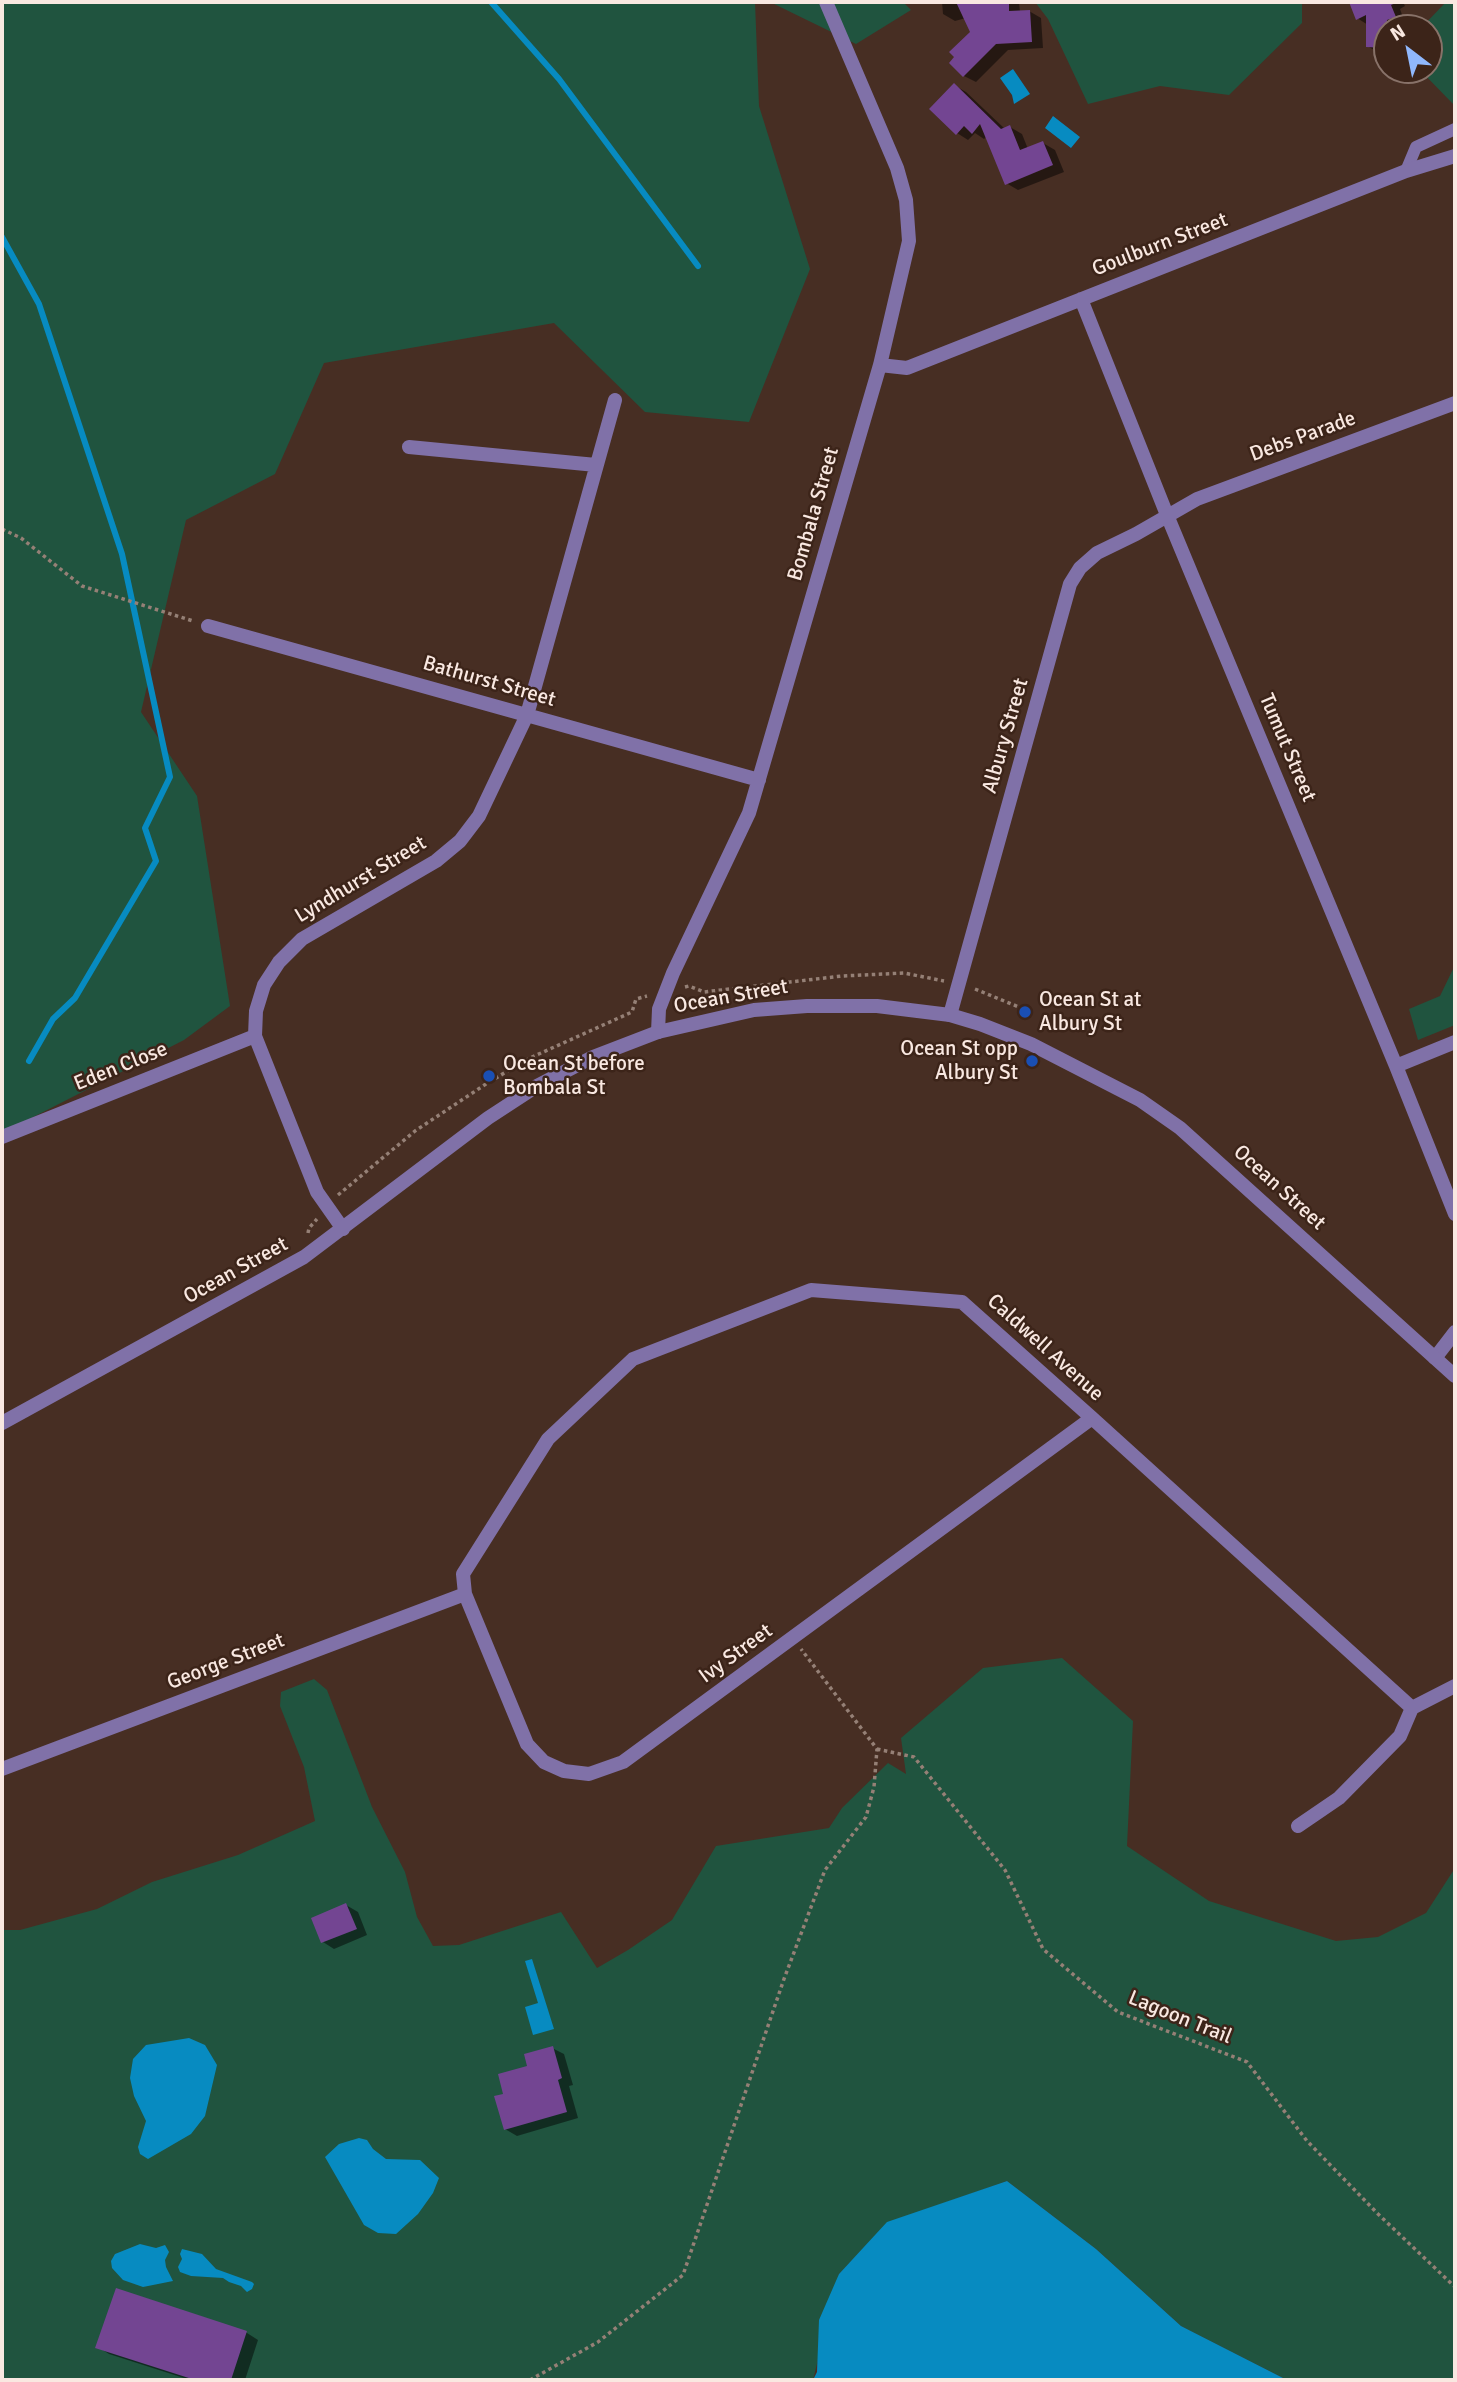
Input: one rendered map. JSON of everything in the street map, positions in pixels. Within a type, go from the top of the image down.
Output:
[{"type":"street","name":"Bombala Street","points":[[658,1032],[659,1009],[673,973],[749,813],[880,365],[909,241],[906,200],[897,168],[826,2]]},
{"type":"street","name":"Goulburn Street","points":[[880,365],[907,368],[1406,171],[1455,156]]},
{"type":"street","name":"Tumut Street","points":[[1081,299],[1167,515],[1455,1214]]},
{"type":"street","name":"Lyndhurst Street","points":[[343,1229],[317,1192],[255,1036],[256,1010],[264,985],[279,962],[302,939],[436,861],[460,841],[479,816],[527,715],[615,400]]},
{"type":"street","name":"Debs Parade","points":[[1167,515],[1197,499],[1455,403]]},
{"type":"street","points":[[409,447],[596,465]]},
{"type":"street","name":"Albury Street","points":[[950,1015],[1070,584],[1080,568],[1097,553],[1167,515]]},
{"type":"street","name":"Bathurst Street","points":[[208,626],[759,780]]},
{"type":"street","name":"Ocean Street","points":[[2,1423],[304,1257],[488,1118],[537,1086],[593,1058],[658,1032],[754,1010],[807,1006],[877,1006],[950,1015],[1031,1044],[1140,1100],[1180,1128],[1455,1376]]},
{"type":"street","name":"Eden Close","points":[[2,1137],[255,1036]]},
{"type":"street","points":[[1396,1066],[1455,1042]]},
{"type":"street","name":"Caldwell Avenue","points":[[465,1594],[463,1574],[548,1439],[633,1359],[811,1290],[962,1302],[1412,1708]]},
{"type":"street","points":[[1435,1358],[1455,1332]]},
{"type":"street","name":"Ivy Street","points":[[465,1594],[527,1744],[544,1762],[564,1771],[589,1774],[623,1762],[1092,1419]]},
{"type":"street","name":"George Street","points":[[2,1769],[465,1594]]},
{"type":"street","points":[[1298,1826],[1339,1798],[1400,1736],[1412,1708],[1455,1686]]},
{"type":"lane","points":[[1406,171],[1416,147],[1455,129]]},
{"type":"path","points":[[2,529],[21,538],[82,586],[208,626]]},
{"type":"path","points":[[530,2380],[598,2342],[683,2275],[784,1979],[825,1870],[866,1817],[874,1787],[877,1749],[793,1638]]},
{"type":"path","name":"Lagoon Trail","points":[[877,1749],[914,1757],[1005,1870],[1043,1949],[1118,2012],[1247,2062],[1307,2141],[1378,2214],[1455,2287]]},
{"type":"green space","points":[[2,2],[755,2],[759,106],[810,269],[749,422],[645,412],[554,323],[324,363],[275,474],[186,520],[141,712],[197,796],[230,1006],[184,1040],[2,1133]]},
{"type":"green space","points":[[770,2],[903,2],[911,10],[856,44]]},
{"type":"green space","points":[[1035,2],[1302,2],[1302,23],[1229,95],[1160,86],[1088,104],[1048,19]]},
{"type":"green space","points":[[1446,2],[1455,2],[1455,106],[1434,84],[1443,84],[1443,14],[1434,14]]},
{"type":"green space","points":[[1455,965],[1455,1025],[1418,1040],[1409,1009],[1440,996]]},
{"type":"green space","points":[[1062,1658],[1133,1721],[1127,1846],[1209,1901],[1336,1941],[1378,1937],[1426,1913],[1455,1868],[1455,2380],[1287,2380],[1181,2326],[1096,2249],[1007,2181],[887,2223],[839,2274],[813,2380],[2,2380],[2,1930],[20,1930],[97,1909],[152,1882],[238,1855],[315,1821],[304,1767],[280,1706],[281,1692],[314,1679],[327,1690],[372,1807],[405,1872],[417,1917],[433,1946],[459,1945],[561,1912],[597,1968],[672,1920],[716,1846],[829,1828],[842,1808],[888,1763],[906,1774],[901,1738],[983,1668]]},
{"type":"water","points":[[1013,69],[1030,94],[1014,104],[1012,95],[1000,78]]},
{"type":"water","points":[[1053,116],[1080,137],[1071,148],[1045,128]]},
{"type":"water","points":[[532,1959],[554,2029],[533,2035],[525,2007],[538,2003],[525,1961]]},
{"type":"water","points":[[189,2038],[205,2045],[217,2065],[205,2116],[191,2134],[148,2159],[140,2154],[138,2147],[146,2121],[134,2096],[130,2078],[133,2059],[146,2045]]},
{"type":"water","points":[[359,2138],[367,2140],[373,2149],[386,2159],[420,2160],[439,2178],[433,2193],[418,2214],[396,2234],[378,2233],[364,2225],[325,2157],[339,2144]]},
{"type":"water","points":[[1007,2181],[1096,2249],[1181,2326],[1287,2380],[813,2380],[817,2372],[819,2320],[839,2274],[887,2222]]},
{"type":"water","points":[[140,2244],[156,2248],[165,2245],[169,2252],[165,2260],[166,2267],[173,2281],[143,2287],[123,2280],[112,2268],[111,2261],[115,2254]]},
{"type":"water","points":[[182,2249],[202,2254],[216,2269],[252,2282],[252,2289],[247,2292],[241,2286],[223,2278],[191,2276],[180,2272],[178,2267],[182,2259]]},
{"type":"building","points":[[956,2],[1009,2],[1009,11],[1030,10],[1032,42],[996,44],[963,77],[949,63],[954,57],[949,52],[970,32]]},
{"type":"building","points":[[1349,2],[1398,2],[1391,5],[1395,14],[1373,14],[1373,47],[1366,47],[1366,15],[1356,20]]},
{"type":"building","points":[[954,83],[1001,129],[1010,125],[1020,150],[1043,141],[1053,165],[1005,185],[980,124],[972,134],[964,126],[956,135],[929,109]]},
{"type":"building","points":[[346,1903],[357,1929],[321,1943],[311,1918]]},
{"type":"building","points":[[553,2046],[562,2078],[558,2080],[567,2112],[504,2130],[494,2096],[503,2094],[498,2074],[527,2066],[524,2054]]},
{"type":"building","points":[[116,2288],[247,2331],[231,2380],[195,2380],[95,2348]]},
{"type":"waterway","points":[[491,2],[559,79],[698,266]]},
{"type":"waterway","points":[[2,237],[39,304],[122,554],[170,777],[145,828],[156,861],[75,998],[53,1019],[29,1061]]},
{"type":"place","name":"Ocean St at Albury St","points":[[1025,1012]]},
{"type":"place","name":"Ocean St opp Albury St","points":[[1032,1061]]},
{"type":"place","name":"Ocean St before Bombala St","points":[[489,1076]]}]
